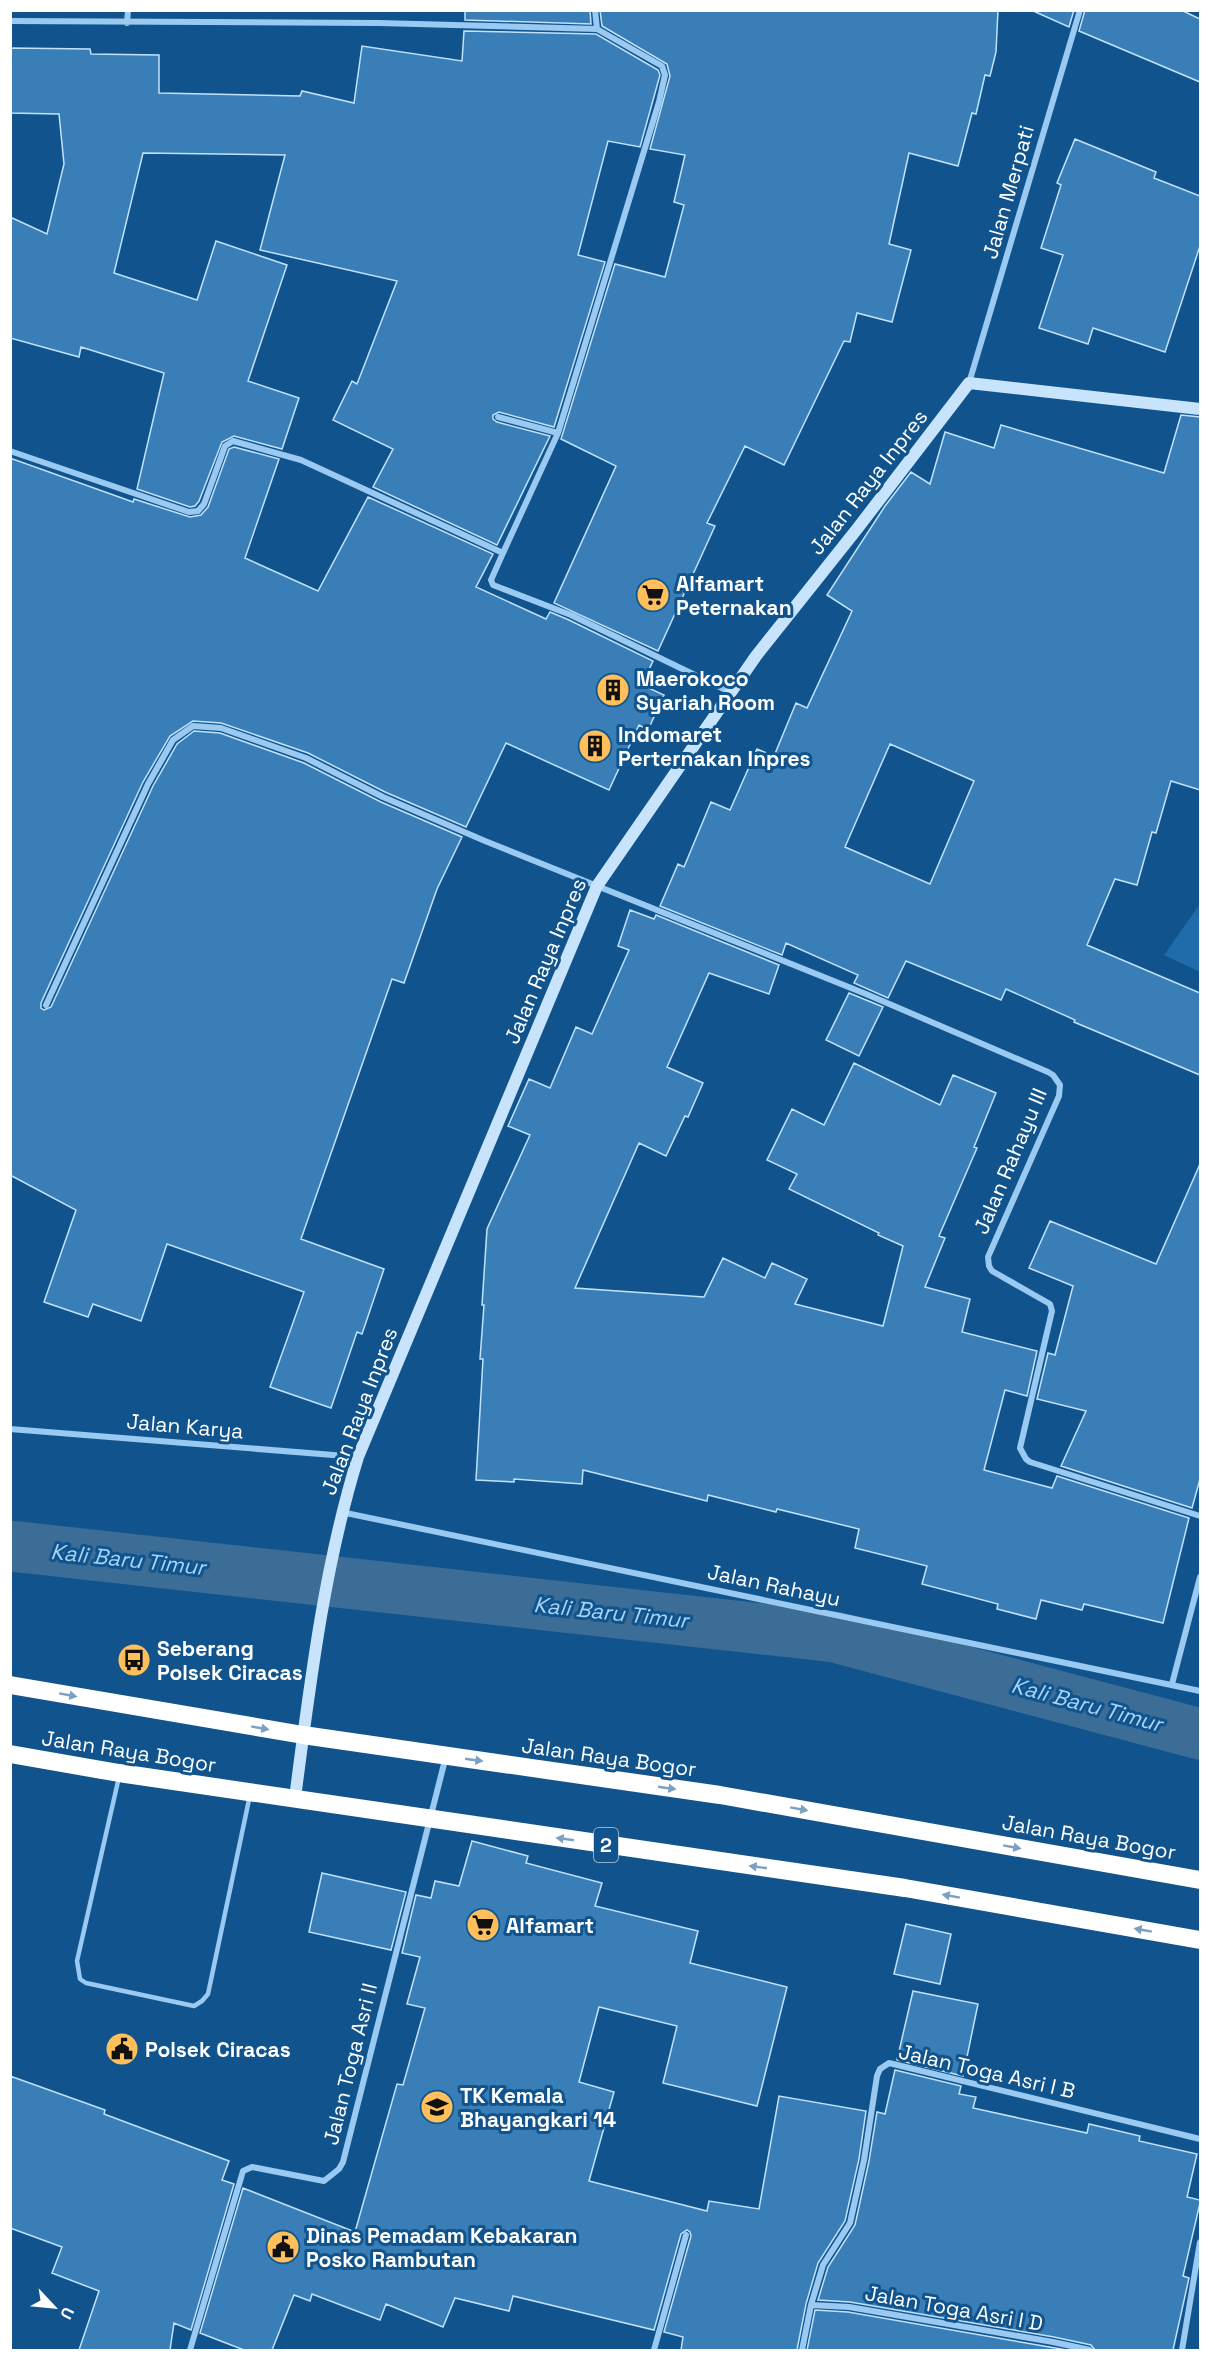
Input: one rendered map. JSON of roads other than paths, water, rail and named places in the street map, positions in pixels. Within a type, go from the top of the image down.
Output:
[{"type":"highway","name":"Jalan Raya Bogor","points":[[10,1685],[303,1735],[720,1796],[1200,1880]]},
{"type":"highway","name":"Jalan Raya Bogor","points":[[10,1754],[120,1773],[905,1888],[1200,1940]]},
{"type":"street","points":[[127,23],[128,10]]},
{"type":"street","points":[[595,10],[597,29]]},
{"type":"street","name":"Jalan Merpati","points":[[969,383],[1080,10]]},
{"type":"street","points":[[10,21],[379,23],[597,29],[658,64],[665,75],[659,102],[558,433],[491,580],[493,585],[571,615],[730,692]]},
{"type":"street","points":[[969,383],[1200,409]]},
{"type":"street","name":"Jalan Raya Inpres","points":[[295,1798],[332,1554],[341,1512],[358,1457],[597,886],[756,656],[969,383]]},
{"type":"street","points":[[498,417],[558,433]]},
{"type":"street","points":[[10,451],[189,512],[198,511],[204,504],[225,446],[233,441],[301,460],[503,553]]},
{"type":"street","points":[[46,1005],[148,784],[173,740],[193,726],[221,728],[306,758],[383,797],[484,841],[597,886]]},
{"type":"street","name":"Jalan Rahayu III","points":[[597,886],[867,994],[1053,1075],[1060,1084],[1059,1096],[987,1257],[992,1271],[1050,1304],[1052,1311],[1020,1448],[1030,1462],[1200,1516]]},
{"type":"street","name":"Jalan Karya","points":[[10,1429],[358,1457]]},
{"type":"street","name":"Jalan Rahayu","points":[[341,1512],[1200,1691]]},
{"type":"street","points":[[1172,1684],[1200,1577]]},
{"type":"street","name":"Jalan Toga Asri II","points":[[190,2350],[243,2171],[252,2167],[324,2181],[339,2169],[343,2162],[446,1756]]},
{"type":"street","name":"Jalan Toga Asri I B","points":[[802,2350],[811,2305],[823,2265],[850,2223],[864,2160],[877,2076],[885,2065],[889,2063],[1200,2139]]},
{"type":"street","points":[[654,2350],[686,2235]]},
{"type":"street","points":[[1182,2350],[1200,2242]]},
{"type":"street","name":"Jalan Toga Asri I D","points":[[811,2305],[849,2307],[1090,2350]]},
{"type":"lane","points":[[120,1773],[77,1961],[80,1979],[86,1983],[194,2006],[208,1994],[211,1986],[250,1792]]},
{"type":"waterway","name":"Kali Baru Timur","points":[[10,1546],[835,1637],[1200,1734]]},
{"type":"place","name":"Alfamart Peternakan","points":[[653,595]]},
{"type":"place","name":"Maerokoco Syariah Room","points":[[613,690]]},
{"type":"place","name":"Indomaret Perternakan Inpres","points":[[595,746]]},
{"type":"place","name":"Seberang Polsek Ciracas","points":[[134,1660]]},
{"type":"place","name":"Alfamart","points":[[483,1925]]},
{"type":"place","name":"Polsek Ciracas","points":[[122,2049]]},
{"type":"place","name":"TK Kemala Bhayangkari 14","points":[[437,2107]]},
{"type":"place","name":"Dinas Pemadam Kebakaran Posko Rambutan","points":[[283,2247]]}]
